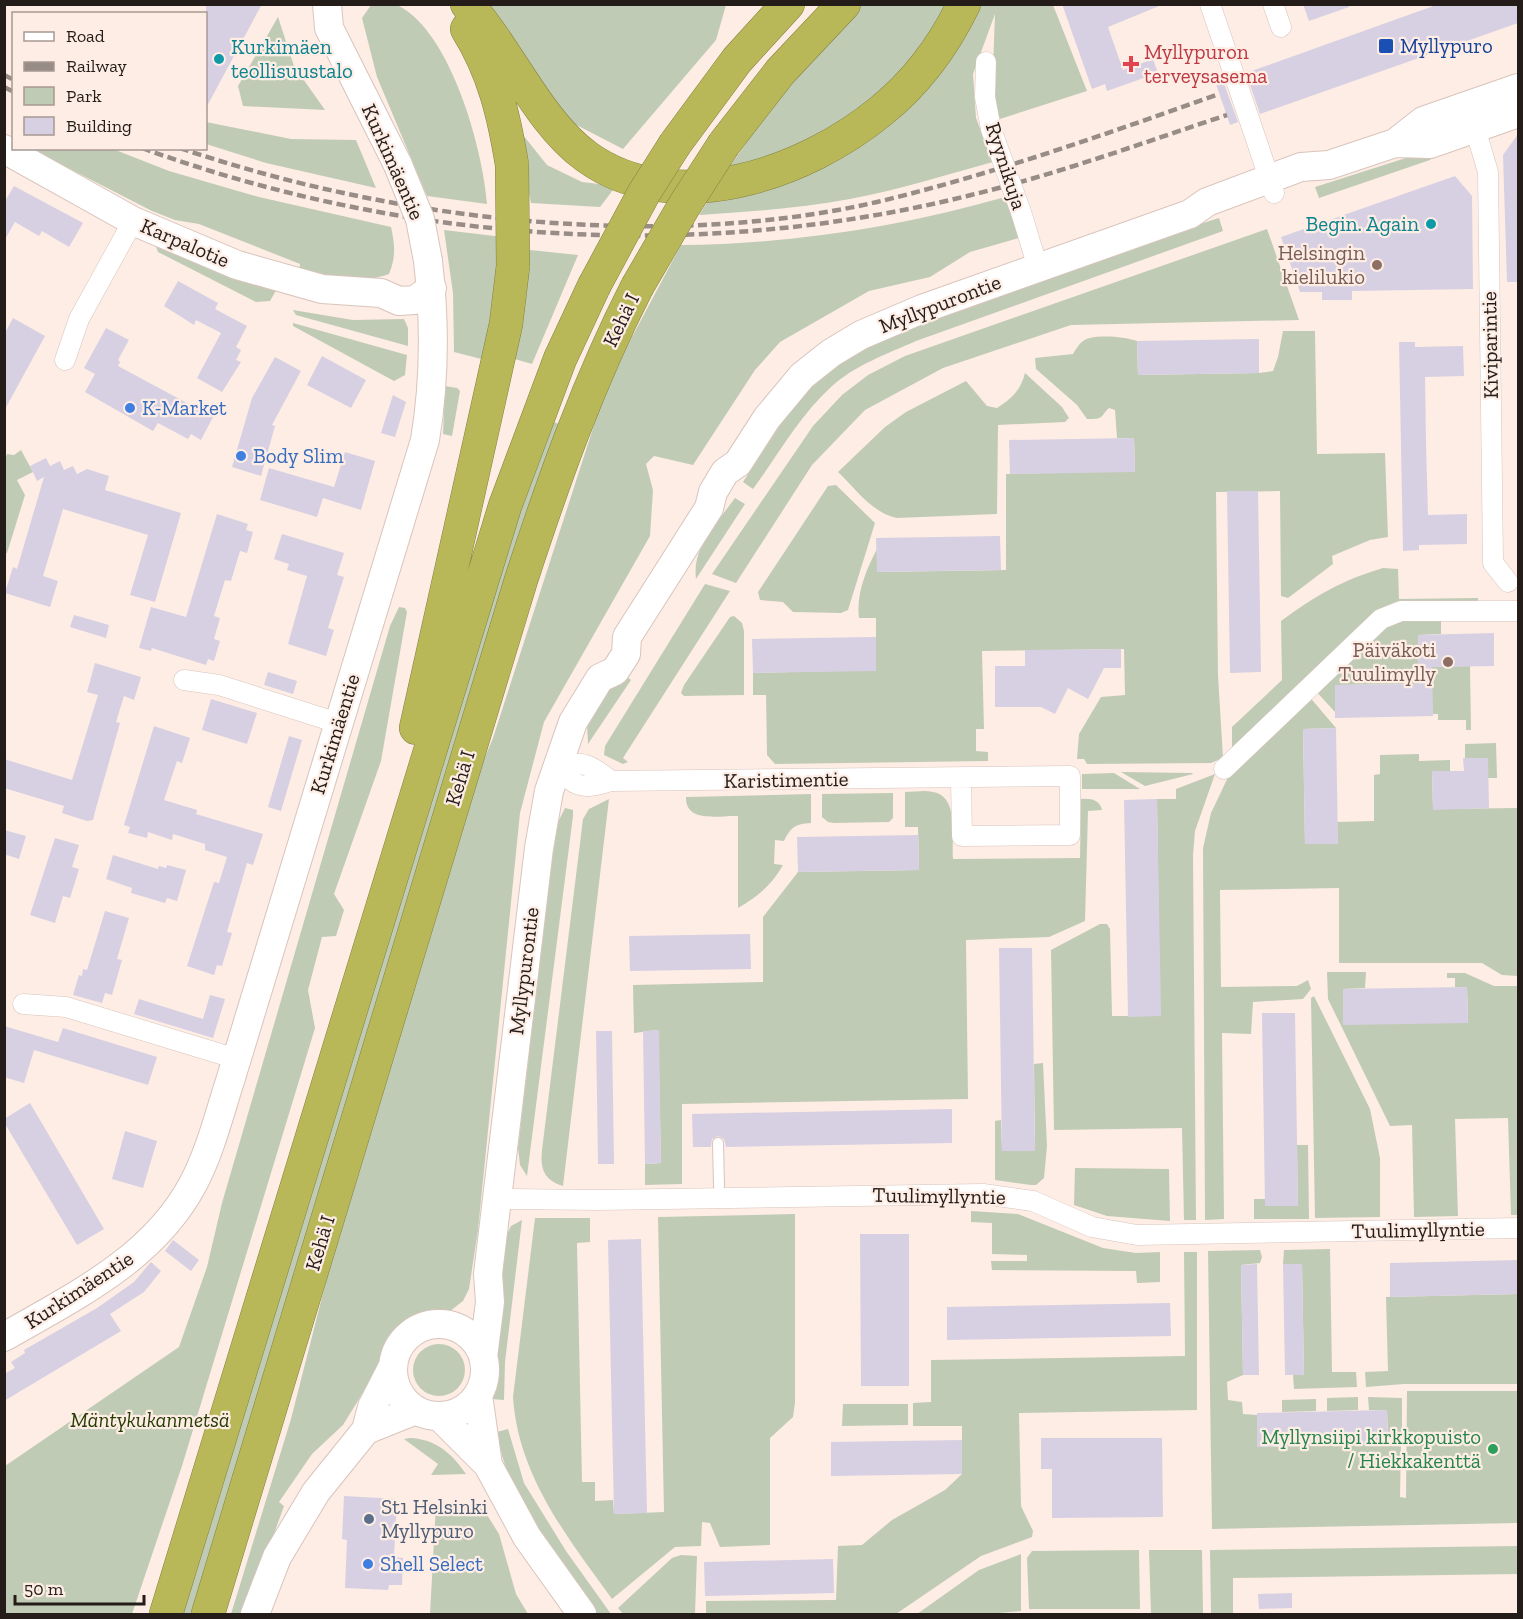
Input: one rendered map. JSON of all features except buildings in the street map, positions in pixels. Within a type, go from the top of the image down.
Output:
[{"type":"highway","points":[[398,852],[408,768],[506,324],[513,266],[512,165],[502,106],[481,51],[452,4]]},
{"type":"highway","points":[[467,4],[488,27],[553,124],[587,157],[620,175],[661,184],[687,186],[761,175],[789,166],[853,132],[897,97],[926,66],[964,4]]},
{"type":"highway","name":"Kehä I","points":[[208,1614],[525,569],[568,441],[599,364],[637,286],[684,206],[724,144],[780,72],[844,4]]},
{"type":"highway","points":[[724,144],[747,87],[778,42],[782,7]]},
{"type":"highway","name":"Kehä I","points":[[166,1614],[505,506],[560,359],[594,286],[639,202],[675,144],[724,77],[782,7]]},
{"type":"main road","name":"Kurkimäentie","points":[[4,1337],[125,1264],[164,1226],[183,1201],[199,1172],[237,1059],[425,440],[434,380],[430,274],[420,219],[398,165],[342,48],[329,28],[327,4]]},
{"type":"main road","points":[[342,48],[348,25],[346,4]]},
{"type":"main road","name":"Myllypurontie","points":[[483,1357],[490,1302],[488,1274],[539,848],[556,765],[573,722],[600,678],[601,662],[607,652],[612,644],[627,638],[709,508],[726,499],[738,479],[738,463],[766,418],[795,385],[831,353],[861,335],[922,309],[1190,214],[1211,214],[1272,186],[1306,182],[1329,165],[1395,143],[1430,144],[1518,88]]},
{"type":"main road","name":"Myllypurontie","points":[[1471,117],[1518,113]]},
{"type":"main road","name":"Karpalotie","points":[[4,149],[133,221],[206,253],[282,279],[322,290],[381,293],[399,301],[407,301],[416,300],[430,274]]},
{"type":"main road","name":"Myllypurontie","points":[[451,1325],[462,1316],[488,1274]]},
{"type":"main road","points":[[255,1614],[277,1557],[298,1521],[316,1492],[366,1430],[372,1407],[393,1366],[401,1343],[412,1332],[435,1324],[451,1325],[468,1334],[483,1357],[485,1373],[478,1395],[488,1465],[527,1537],[582,1614]]},
{"type":"main road","points":[[393,1366],[398,1392],[428,1413],[488,1465]]},
{"type":"main road","points":[[366,1430],[428,1413],[462,1410],[478,1395]]},
{"type":"street","points":[[1210,4],[1272,186]]},
{"type":"street","points":[[1273,4],[1281,27]]},
{"type":"street","name":"Ryynikuja","points":[[986,62],[985,97],[991,129],[1021,212],[1038,268]]},
{"type":"street","name":"Kiviparintie","points":[[1471,117],[1488,172],[1493,563],[1508,582]]},
{"type":"street","points":[[64,360],[79,320],[133,221]]},
{"type":"street","points":[[1224,769],[1381,619],[1401,611],[1518,611]]},
{"type":"street","points":[[184,680],[219,686],[338,723]]},
{"type":"street","name":"Karistimentie","points":[[556,765],[571,783],[593,787],[611,781],[962,777],[1070,776],[1070,835],[962,836],[962,777]]},
{"type":"street","points":[[23,1004],[66,1007],[237,1059]]},
{"type":"street","name":"Tuulimyllyntie","points":[[497,1198],[598,1200],[983,1194],[1034,1201],[1092,1227],[1137,1235],[1518,1228]]},
{"type":"lane","points":[[718,1143],[719,1186]]},
{"type":"green space","points":[[371,5],[396,5],[418,20],[449,66],[471,124],[479,154],[487,204],[427,196],[377,77],[362,18]]},
{"type":"green space","points":[[480,5],[726,5],[716,40],[623,149],[559,116]]},
{"type":"green space","points":[[862,5],[953,5],[930,44],[835,134],[725,174],[789,86]]},
{"type":"green space","points":[[975,5],[1053,5],[1087,91],[1000,119],[992,96],[995,14],[973,74],[976,118],[993,162],[904,187],[850,199],[775,209],[699,215],[712,195],[805,172]]},
{"type":"green space","points":[[278,17],[294,66],[325,110],[243,106],[238,86]]},
{"type":"green space","points":[[207,122],[291,139],[356,140],[376,188],[266,163],[207,144]]},
{"type":"green space","points":[[515,125],[547,165],[582,182],[616,186],[600,207],[531,203]]},
{"type":"green space","points":[[1434,149],[1435,156],[1430,160],[1319,198],[1315,187]]},
{"type":"green space","points":[[33,150],[116,150],[169,171],[259,197],[391,227],[393,262],[389,274],[367,279],[344,279],[299,273],[300,264],[199,224],[175,220],[152,211]]},
{"type":"green space","points":[[1005,197],[1019,238],[970,252],[930,277],[869,291],[780,342],[755,370],[693,465],[654,456],[646,464],[653,490],[650,536],[544,722],[520,813],[478,1230],[469,1289],[463,1301],[445,1315],[416,1321],[399,1334],[343,1425],[312,1454],[279,1502],[284,1506],[245,1614],[231,1614],[291,1419],[333,1254],[460,817],[493,738],[608,382],[681,245],[763,241],[845,232],[926,217]]},
{"type":"green space","points":[[1219,218],[1223,231],[916,341],[861,366],[840,379],[809,410],[753,489],[743,482],[797,403],[819,380],[862,351],[909,328],[1113,253]]},
{"type":"green space","points":[[1267,229],[1299,320],[1071,325],[943,368],[865,410],[812,465],[736,583],[712,574],[813,426],[842,395],[868,375],[905,356]]},
{"type":"green space","points":[[444,230],[503,237],[485,360],[454,352],[453,293]]},
{"type":"green space","points":[[155,244],[278,287],[270,301],[256,302],[158,252]]},
{"type":"green space","points":[[530,250],[578,255],[532,364],[508,357]]},
{"type":"green space","points":[[293,310],[353,320],[404,319],[408,328],[408,346],[296,315]]},
{"type":"green space","points":[[293,323],[407,355],[405,375],[394,381],[293,326]]},
{"type":"green space","points":[[1283,331],[1315,331],[1317,454],[1385,453],[1388,537],[1370,540],[1332,556],[1333,564],[1288,598],[1281,596],[1280,491],[1216,492],[1218,675],[1223,758],[1211,763],[1087,764],[1084,759],[1077,759],[1079,734],[1101,697],[1125,695],[1124,649],[982,651],[984,729],[976,729],[976,751],[988,752],[988,761],[775,764],[767,755],[766,695],[753,695],[753,673],[876,670],[876,618],[859,618],[858,609],[863,582],[877,549],[877,572],[1006,570],[1006,474],[1135,471],[1134,438],[1117,438],[1115,410],[1109,408],[1101,417],[1087,419],[1077,405],[1036,369],[1035,358],[1073,354],[1087,339],[1114,337],[1137,341],[1138,375],[1259,373],[1273,371]]},
{"type":"green space","points":[[1025,373],[1062,407],[1069,418],[1065,422],[998,425],[997,514],[897,518],[872,506],[838,472],[885,427],[906,412],[966,381],[987,406],[997,408],[1015,393]]},
{"type":"green space","points":[[445,386],[457,388],[460,391],[452,436],[443,434]]},
{"type":"green space","points":[[551,421],[559,424],[193,1614],[178,1614],[451,713]]},
{"type":"green space","points":[[21,450],[33,472],[17,480],[25,495],[5,554],[5,459],[7,454],[14,455]]},
{"type":"green space","points":[[836,485],[875,523],[848,610],[841,613],[793,612],[783,602],[760,600],[758,592],[828,486]]},
{"type":"green space","points":[[735,498],[745,504],[696,579],[698,556],[702,546]]},
{"type":"green space","points":[[1383,568],[1398,569],[1399,599],[1478,598],[1478,605],[1409,604],[1232,752],[1232,727],[1282,680],[1281,621],[1329,590]]},
{"type":"green space","points":[[705,584],[730,591],[623,758],[628,762],[623,764],[604,755],[605,746]]},
{"type":"green space","name":"Mäntykukanmetsä","points":[[399,607],[405,608],[407,612],[381,761],[334,894],[344,910],[336,936],[322,937],[308,990],[315,1028],[182,1466],[132,1614],[5,1614],[5,1466],[179,1347],[207,1267],[222,1203],[390,626]]},
{"type":"green space","points":[[1441,615],[1441,634],[1418,635],[1419,684],[1335,685],[1335,712],[1314,689],[1385,623]]},
{"type":"green space","points":[[734,616],[742,623],[744,631],[744,695],[684,696],[681,693],[684,685],[730,617]]},
{"type":"green space","points":[[1470,666],[1471,730],[1466,730],[1466,720],[1438,720],[1438,714],[1433,714],[1426,667]]},
{"type":"green space","points":[[620,672],[631,680],[588,744],[587,724]]},
{"type":"green space","points":[[1308,695],[1336,728],[1303,729],[1305,844],[1338,844],[1337,822],[1374,821],[1374,775],[1380,774],[1380,755],[1419,754],[1419,761],[1450,760],[1450,771],[1432,772],[1433,809],[1518,808],[1518,976],[1502,975],[1482,963],[1339,963],[1339,888],[1220,890],[1221,987],[1297,986],[1308,980],[1311,989],[1303,999],[1253,1002],[1251,1034],[1222,1033],[1224,1219],[1205,1220],[1203,848],[1211,813],[1231,771]]},
{"type":"green space","points":[[1496,743],[1497,778],[1488,778],[1488,758],[1465,758],[1465,744]]},
{"type":"green space","points":[[1121,772],[1192,773],[1193,774],[1145,786]]},
{"type":"green space","points":[[1114,773],[1140,789],[1082,789],[1082,774]]},
{"type":"green space","points":[[1215,774],[1195,831],[1193,855],[1196,1220],[1184,1220],[1182,1128],[1054,1130],[1051,950],[1100,924],[1107,924],[1110,929],[1112,1016],[1160,1016],[1157,799],[1176,799],[1176,789]]},
{"type":"green space","points":[[905,792],[933,792],[942,795],[947,801],[951,810],[953,859],[1080,858],[1081,799],[1094,800],[1102,810],[1088,811],[1085,921],[1049,937],[966,940],[968,1099],[682,1104],[682,1184],[645,1185],[645,1164],[661,1163],[658,1030],[634,1033],[633,985],[763,982],[763,917],[798,872],[919,870],[918,827],[905,827]]},
{"type":"green space","points":[[893,793],[893,818],[889,822],[834,823],[822,817],[822,794]]},
{"type":"green space","points":[[811,794],[811,823],[794,827],[784,841],[775,840],[774,864],[783,865],[764,890],[738,908],[738,816],[698,815],[687,806],[686,797]]},
{"type":"green space","points":[[609,799],[563,1186],[547,1177],[542,1163],[542,1150],[583,819],[589,809]]},
{"type":"green space","points":[[565,808],[573,810],[573,816],[527,1176],[520,1165],[518,1148],[552,860],[558,822]]},
{"type":"green space","points":[[1327,972],[1366,972],[1365,988],[1343,989],[1343,1024],[1468,1022],[1467,987],[1455,987],[1455,978],[1447,978],[1447,973],[1465,973],[1494,986],[1518,986],[1518,1215],[1511,1215],[1508,1118],[1455,1119],[1458,1216],[1414,1217],[1412,1125],[1390,1126],[1328,999]]},
{"type":"green space","points":[[1314,996],[1370,1109],[1380,1158],[1380,1217],[1315,1218],[1311,998]]},
{"type":"green space","points":[[1043,1063],[1047,1146],[1044,1178],[1036,1185],[995,1180],[995,1121],[1001,1120],[1002,1151],[1035,1151],[1034,1064]]},
{"type":"green space","points":[[1297,1145],[1308,1145],[1309,1219],[1254,1219],[1254,1199],[1265,1199],[1266,1206],[1298,1206]]},
{"type":"green space","points":[[1075,1168],[1169,1169],[1170,1221],[1107,1216],[1074,1205]]},
{"type":"green space","points":[[971,1211],[1018,1214],[1103,1248],[1136,1253],[1160,1252],[1160,1282],[1137,1283],[1136,1271],[992,1270],[991,1261],[1027,1261],[1027,1255],[992,1254],[992,1223],[971,1222]]},
{"type":"green space","points":[[795,1214],[795,1403],[793,1417],[770,1438],[770,1545],[720,1547],[710,1523],[702,1522],[701,1546],[675,1547],[612,1599],[548,1505],[524,1453],[517,1426],[513,1397],[535,1218],[590,1218],[590,1242],[577,1243],[582,1482],[595,1482],[595,1501],[613,1500],[614,1514],[664,1512],[658,1217]]},
{"type":"green space","points":[[522,1220],[505,1362],[504,1400],[492,1399],[492,1371],[506,1236],[511,1226]]},
{"type":"green space","points":[[1330,1249],[1332,1372],[1356,1372],[1357,1387],[1294,1389],[1293,1375],[1304,1374],[1302,1264],[1283,1264],[1284,1250]]},
{"type":"green space","points":[[1260,1250],[1262,1257],[1260,1263],[1241,1265],[1243,1375],[1227,1382],[1228,1400],[1242,1402],[1243,1414],[1257,1415],[1257,1447],[1401,1444],[1400,1497],[1406,1498],[1407,1391],[1518,1391],[1518,1523],[1212,1529],[1208,1251]]},
{"type":"green space","points":[[1184,1252],[1197,1252],[1197,1410],[1019,1413],[1021,1506],[1033,1531],[1032,1537],[981,1556],[896,1614],[706,1614],[706,1601],[836,1600],[838,1546],[862,1545],[892,1520],[945,1490],[962,1474],[962,1426],[913,1426],[913,1403],[931,1402],[931,1360],[1185,1356]]},
{"type":"green space","points":[[1518,1294],[1518,1384],[1404,1384],[1366,1387],[1365,1372],[1388,1371],[1386,1297]]},
{"type":"green space","points":[[434,1344],[444,1344],[458,1351],[465,1370],[458,1389],[444,1396],[434,1396],[424,1392],[417,1385],[413,1375],[413,1365],[417,1355],[424,1348]]},
{"type":"green space","points":[[1358,1397],[1358,1410],[1327,1411],[1327,1398]]},
{"type":"green space","points":[[1368,1397],[1402,1398],[1402,1436],[1388,1436],[1387,1410],[1369,1410]]},
{"type":"green space","points":[[1316,1399],[1316,1411],[1282,1412],[1282,1400]]},
{"type":"green space","points":[[843,1404],[908,1404],[908,1425],[842,1426]]},
{"type":"green space","points":[[508,1429],[524,1483],[566,1551],[611,1614],[594,1614],[549,1551],[522,1506],[511,1482],[497,1432]]},
{"type":"green space","points":[[404,1439],[427,1441],[442,1448],[466,1474],[431,1475],[438,1464]]},
{"type":"green space","points":[[436,1504],[475,1506],[484,1510],[499,1534],[516,1594],[528,1614],[430,1614]]},
{"type":"green space","points":[[1518,1546],[1518,1574],[1233,1578],[1233,1614],[1211,1614],[1210,1550]]},
{"type":"green space","points":[[1139,1550],[1140,1609],[1029,1609],[1027,1558],[1032,1551]]},
{"type":"green space","points":[[1149,1550],[1202,1550],[1203,1614],[1151,1614]]},
{"type":"green space","points":[[1021,1554],[1021,1611],[988,1614],[917,1614],[979,1570]]},
{"type":"green space","points":[[681,1555],[697,1556],[695,1614],[623,1614],[618,1608],[672,1558]]},
{"type":"railway","points":[[4,75],[12,79]]},
{"type":"railway","points":[[4,87],[12,91]]},
{"type":"railway","points":[[187,150],[262,173],[347,194],[436,210],[526,221],[616,226],[706,225],[793,217],[877,202],[921,191],[1050,152],[1219,94]]},
{"type":"railway","points":[[148,150],[242,180],[345,205],[449,223],[554,233],[659,235],[764,230],[868,216],[971,195],[1068,168],[1227,115]]},
{"type":"place","name":"Myllypuro","points":[[1386,46]]},
{"type":"place","name":"Kurkimäen teollisuustalo","points":[[219,59]]},
{"type":"place","name":"Myllypuron terveysasema","points":[[1131,64]]},
{"type":"place","name":"Begin. Again","points":[[1431,224]]},
{"type":"place","name":"Helsingin kielilukio","points":[[1377,265]]},
{"type":"place","name":"K-Market","points":[[130,408]]},
{"type":"place","name":"Body Slim","points":[[241,456]]},
{"type":"place","name":"Päiväkoti Tuulimylly","points":[[1448,662]]},
{"type":"place","name":"Myllynsiipi kirkkopuisto / Hiekkakenttä","points":[[1493,1449]]},
{"type":"place","name":"St1 Helsinki Myllypuro","points":[[369,1519]]},
{"type":"place","name":"Shell Select","points":[[368,1564]]}]
